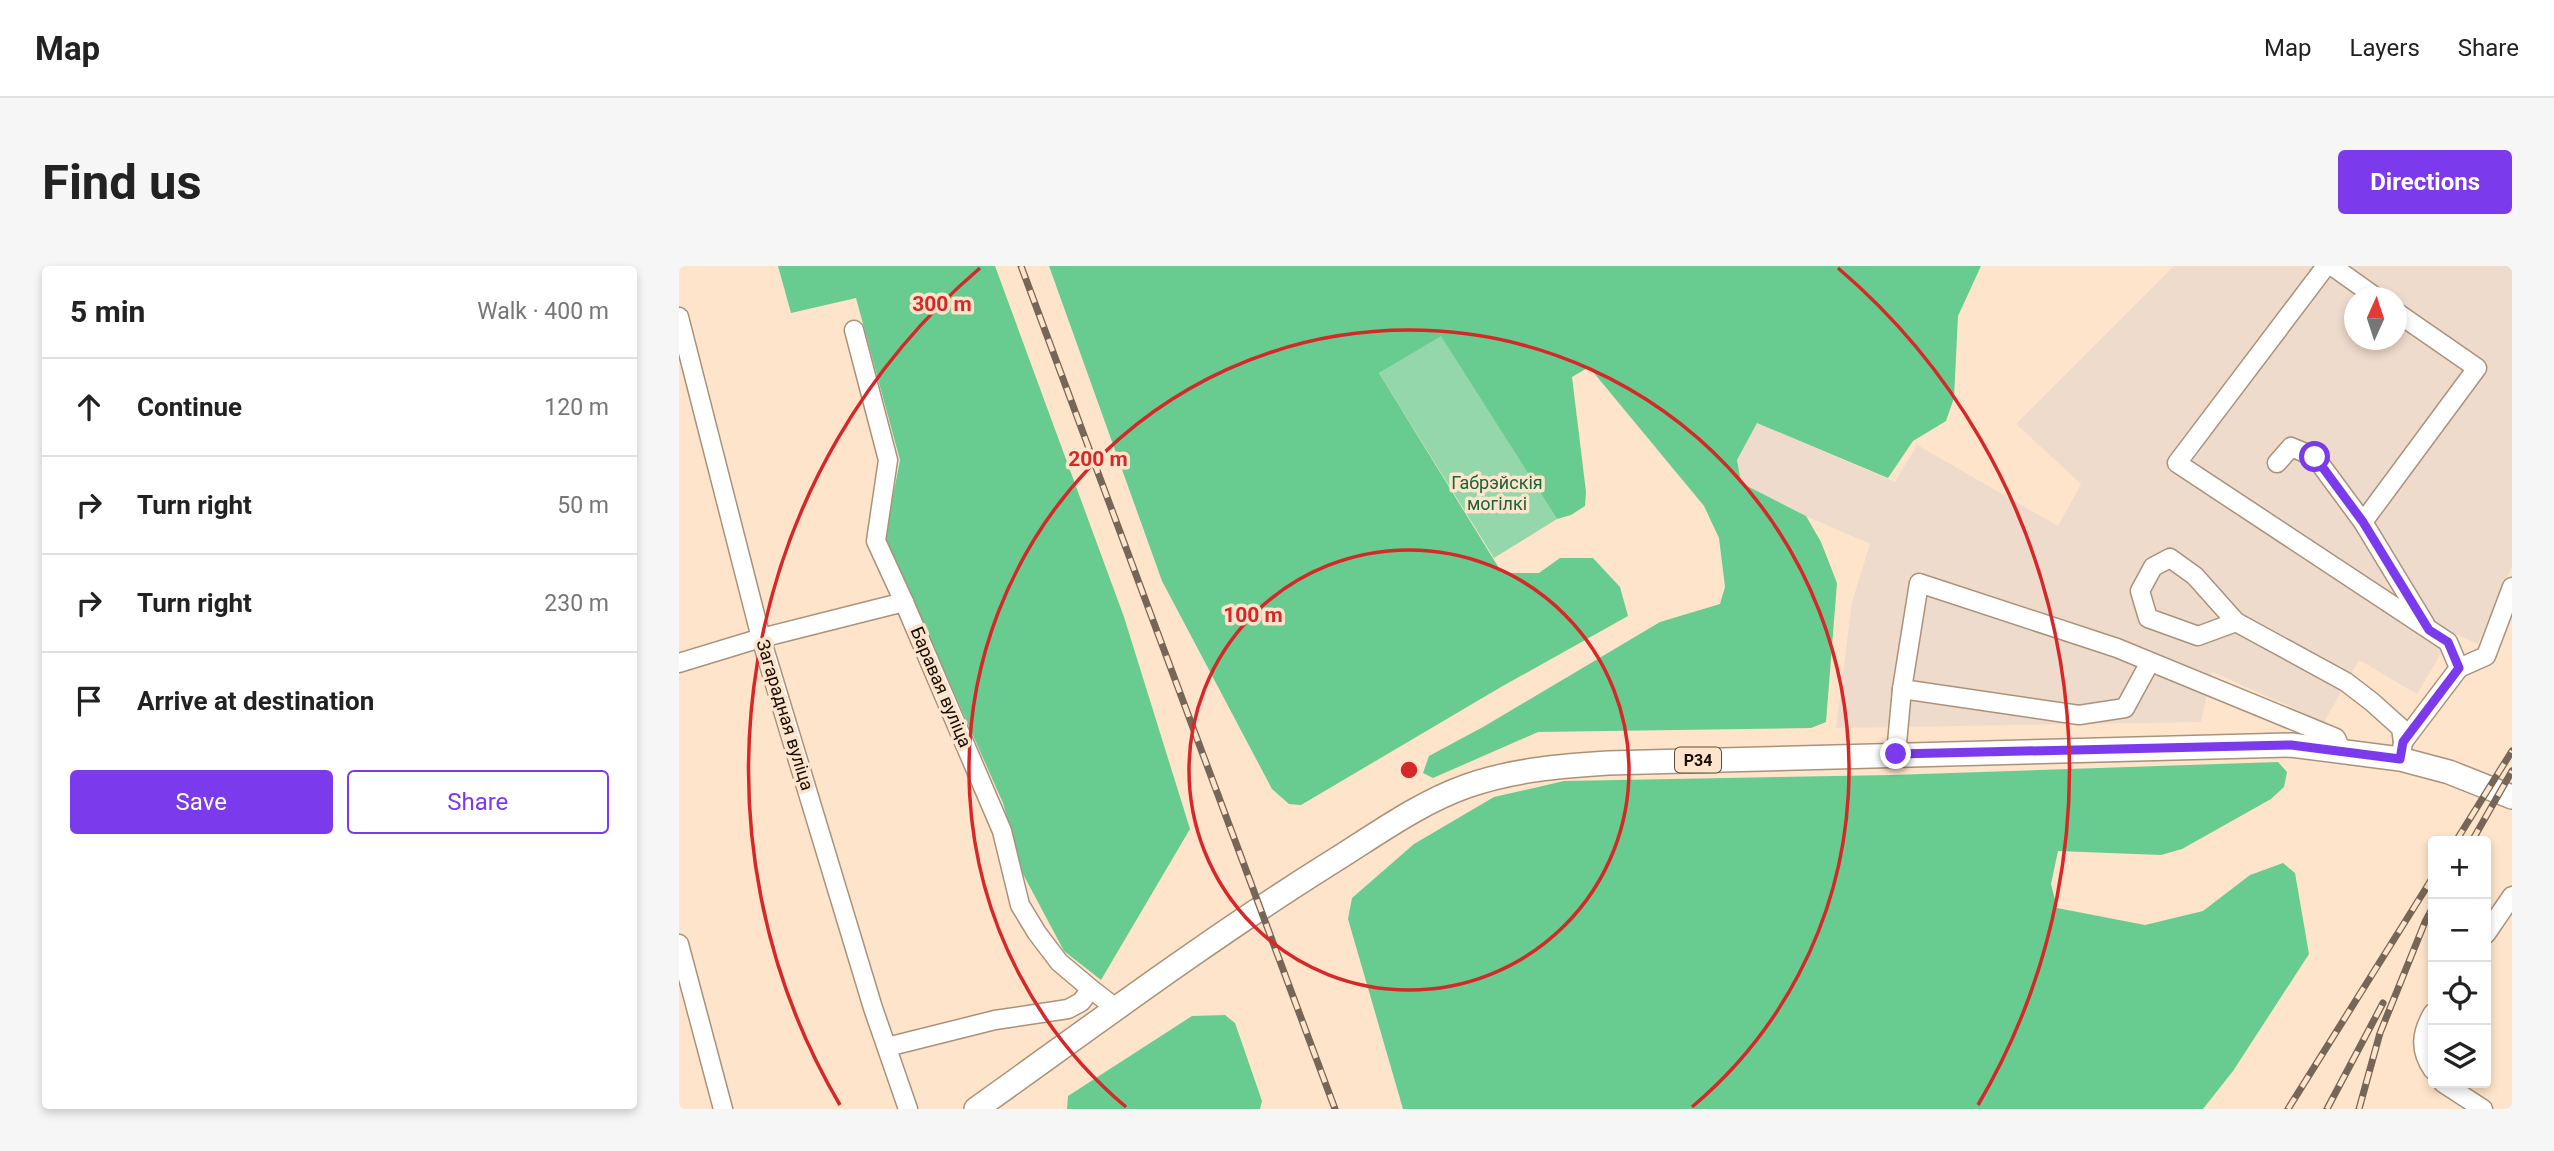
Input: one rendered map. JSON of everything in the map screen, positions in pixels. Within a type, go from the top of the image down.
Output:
[{"type":"main road","name":"Р34","points":[[976,1109],[1260,907],[1407,816],[1475,783],[1497,776],[1555,766],[1896,754],[2291,745],[2341,750],[2402,750],[2512,797]]},
{"type":"street","points":[[2326,266],[2177,463],[2448,642],[2459,668]]},
{"type":"street","points":[[2332,266],[2362,287]]},
{"type":"street","name":"Загарадная вуліца","points":[[679,317],[761,638],[908,1109]]},
{"type":"street","points":[[2363,522],[2477,369],[2407,320]]},
{"type":"street","name":"Баравая вуліца","points":[[854,330],[888,460],[876,541],[1002,831],[1020,905],[1059,962],[1117,1009]]},
{"type":"street","points":[[2277,463],[2291,447],[2315,457],[2363,522],[2429,630]]},
{"type":"street","points":[[2236,622],[2198,636],[2148,618],[2140,591],[2153,567],[2170,558],[2195,576],[2236,622],[2346,682],[2401,728],[2402,750]]},
{"type":"street","points":[[1896,754],[1902,690],[1919,583],[2117,648],[2336,738],[2341,750]]},
{"type":"street","points":[[2402,750],[2459,668],[2486,656],[2512,587]]},
{"type":"street","points":[[679,663],[761,638],[904,602]]},
{"type":"street","points":[[1902,690],[2079,715],[2125,708],[2150,662]]},
{"type":"street","points":[[2491,927],[2512,896]]},
{"type":"street","points":[[679,944],[723,1109]]},
{"type":"street","points":[[887,1047],[995,1020],[1068,1009],[1081,1002],[1091,989]]},
{"type":"street","points":[[2428,1021],[2424,1028],[2422,1046],[2428,1062]]},
{"type":"street","points":[[2451,1088],[2483,1109]]},
{"type":"shaded area","points":[[2174,266],[2512,266],[2512,566],[2478,644],[2453,633],[2417,694],[2359,660],[2323,724],[2296,709],[2212,672],[2201,722],[1836,728],[1852,602],[1870,544],[1740,483],[1737,460],[1757,423],[1895,482],[1917,445],[2058,526],[2081,484],[2016,424]]},
{"type":"green space","points":[[778,266],[995,266],[1124,617],[1190,829],[1101,980],[1064,951],[1023,874],[1003,803],[885,537],[900,460],[856,298],[791,313]]},
{"type":"green space","points":[[1049,266],[1981,266],[1958,316],[1954,398],[1946,421],[1913,441],[1888,478],[1757,423],[1737,460],[1741,483],[1806,516],[1821,542],[1837,583],[1826,722],[1811,728],[1538,732],[1433,778],[1423,773],[1429,756],[1660,622],[1720,604],[1725,587],[1719,538],[1704,506],[1589,367],[1572,377],[1586,492],[1585,506],[1571,515],[1557,519],[1441,336],[1379,373],[1502,573],[1539,573],[1560,558],[1593,558],[1620,587],[1628,616],[1301,805],[1289,804],[1272,789],[1162,581]]},
{"type":"green space","name":"Габрэйскія могілкі","points":[[1441,335],[1557,519],[1494,558],[1379,373]]},
{"type":"green space","points":[[2278,762],[2287,772],[2284,787],[2271,799],[2182,849],[2161,855],[2058,851],[2051,884],[2057,908],[2145,925],[2203,911],[2250,875],[2283,863],[2295,873],[2309,954],[2233,1071],[2203,1109],[1403,1109],[1348,919],[1352,898],[1414,844],[1494,797],[1564,781],[1892,775]]},
{"type":"green space","points":[[1225,1015],[1235,1023],[1262,1101],[1260,1109],[1067,1109],[1068,1096],[1192,1016]]},
{"type":"railway","points":[[1021,266],[1335,1109]]},
{"type":"railway","points":[[2459,836],[2512,751]]},
{"type":"railway","points":[[2475,836],[2512,771]]},
{"type":"railway","points":[[2288,1109],[2428,885]]},
{"type":"railway","points":[[2359,1109],[2380,1033],[2428,916]]},
{"type":"railway","points":[[2327,1109],[2383,1003]]},
{"type":"route","points":[[1896,754],[2291,745],[2400,759],[2403,742],[2459,668],[2448,642],[2429,630],[2363,522],[2315,457]]}]
